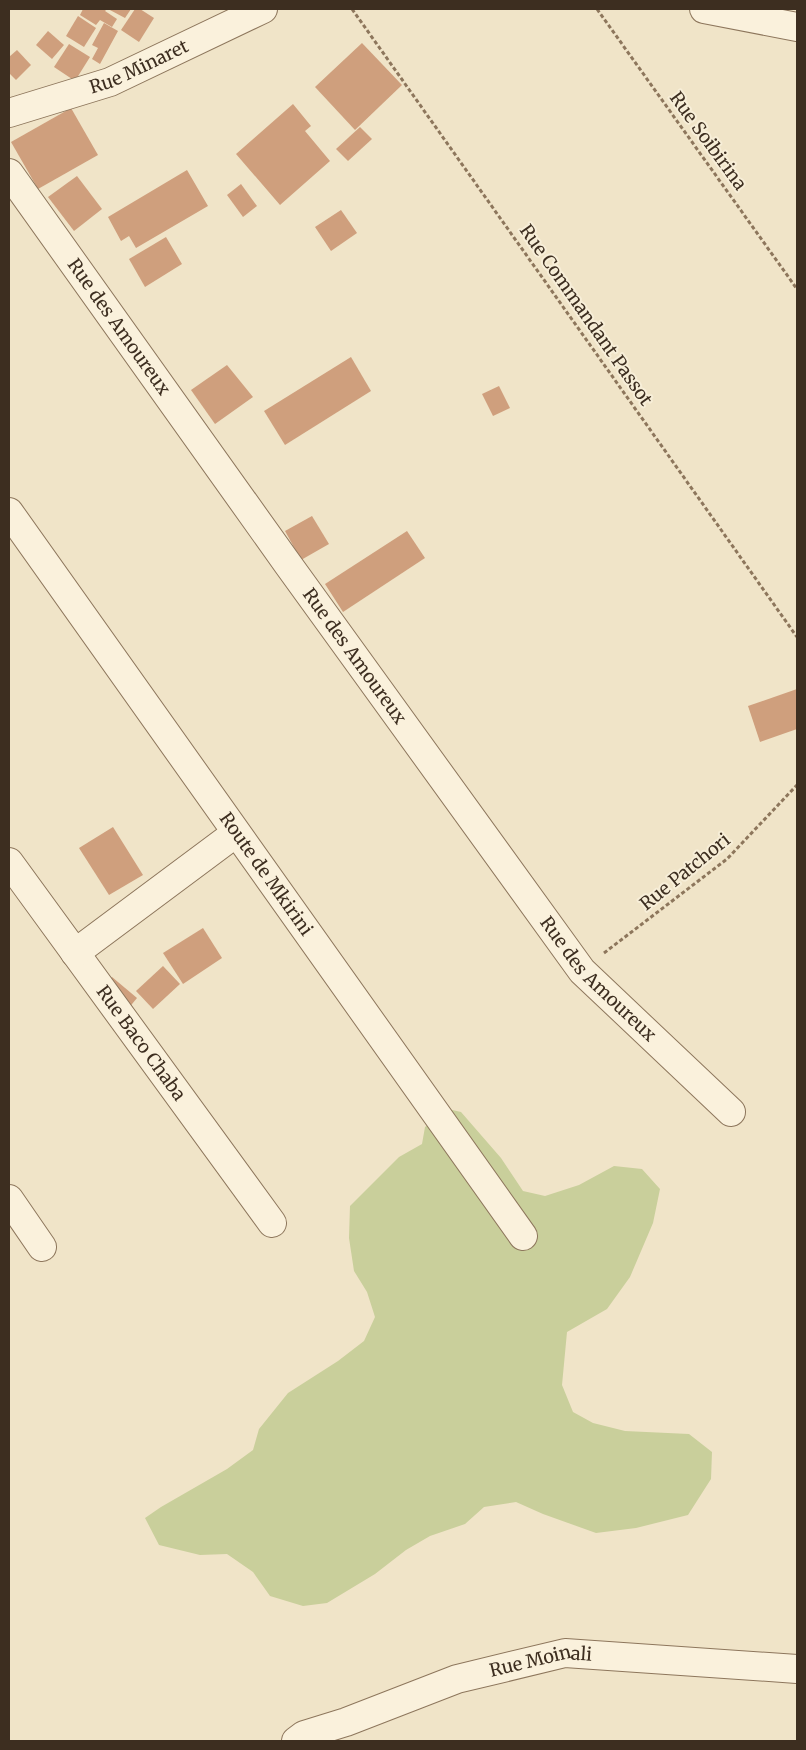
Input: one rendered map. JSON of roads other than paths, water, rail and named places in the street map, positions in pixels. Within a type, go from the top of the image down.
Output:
[{"type":"street","name":"Rue Minaret","points":[[9,113],[110,82],[263,9]]},
{"type":"street","points":[[704,9],[797,27]]},
{"type":"street","name":"Rue des Amoureux","points":[[9,173],[286,563],[582,971],[731,1112]]},
{"type":"street","name":"Route de Mkirini","points":[[9,512],[523,1236]]},
{"type":"street","points":[[75,953],[236,833]]},
{"type":"street","name":"Rue Baco Chaba","points":[[9,862],[272,1223]]},
{"type":"street","points":[[9,1199],[42,1246]]},
{"type":"street","name":"Rue Moinali","points":[[296,1741],[304,1736],[346,1722],[457,1679],[565,1652],[797,1669]]}]
